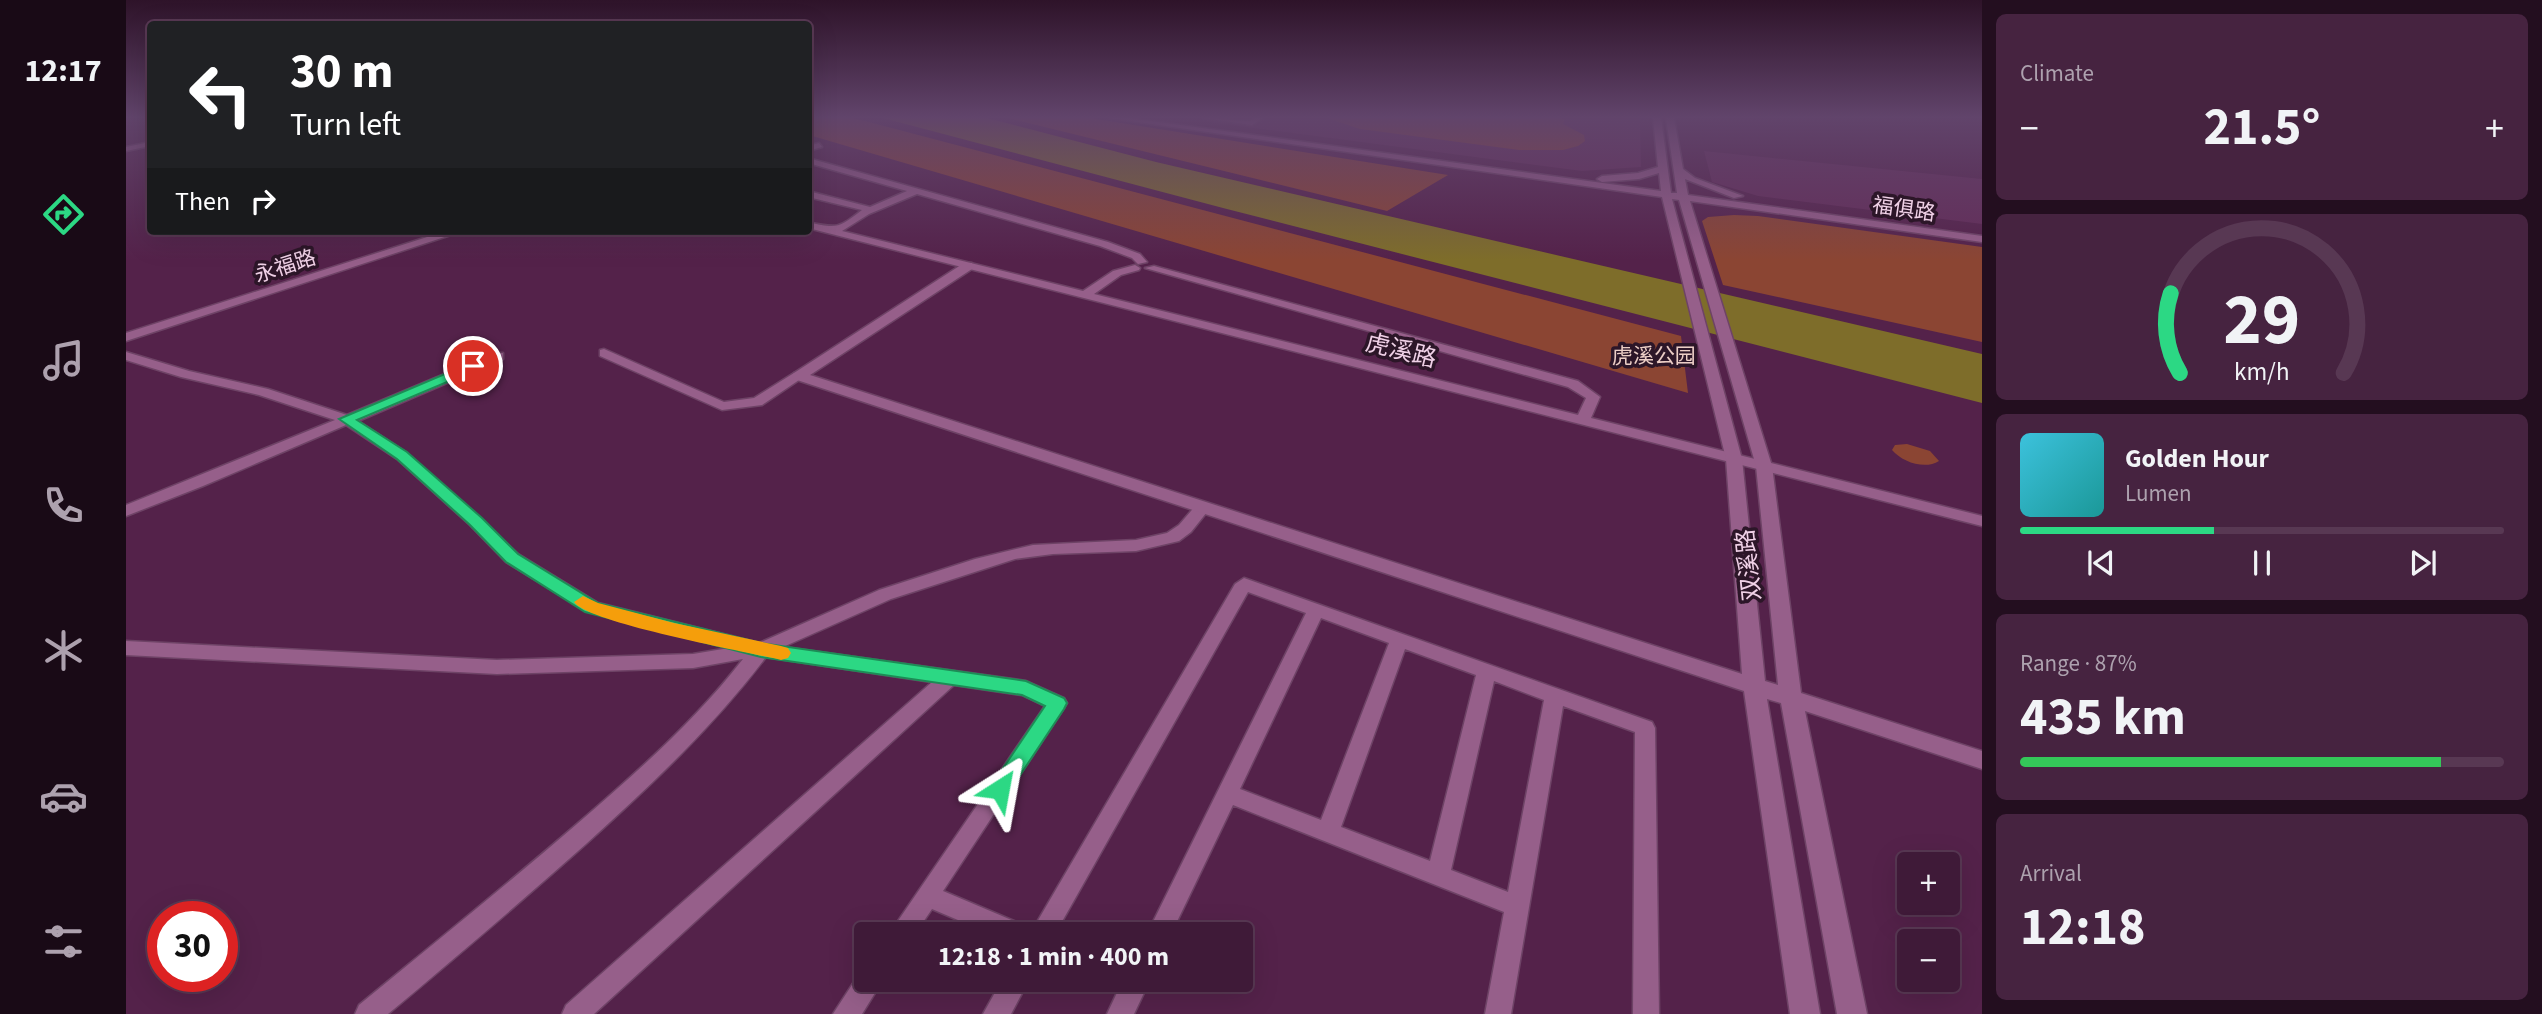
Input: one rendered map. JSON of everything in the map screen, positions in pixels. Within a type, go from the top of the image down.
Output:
[{"type":"street","points":[[812,172],[828,165]]},
{"type":"street","points":[[830,165],[1095,242],[1136,256],[1142,266]]},
{"type":"street","name":"福俱路","points":[[1473,165],[1982,239]]},
{"type":"street","name":"双溪路","points":[[1677,165],[1683,195],[1727,348],[1764,466],[1791,696],[1852,1014]]},
{"type":"street","points":[[1588,182],[1639,176],[1663,168]]},
{"type":"street","name":"双溪路","points":[[1663,168],[1666,193],[1734,459],[1754,684],[1805,1014]]},
{"type":"street","points":[[1678,170],[1692,180],[1712,188],[1775,208]]},
{"type":"street","points":[[1588,182],[1672,217]]},
{"type":"street","points":[[833,231],[915,191]]},
{"type":"street","points":[[812,195],[872,210]]},
{"type":"street","name":"福俱路","points":[[1775,208],[1982,233]]},
{"type":"street","points":[[1690,218],[1696,213],[1718,210],[1775,208]]},
{"type":"street","name":"虎溪路","points":[[812,226],[1982,521]]},
{"type":"street","name":"永福路","points":[[126,329],[424,235]]},
{"type":"street","name":"永福路","points":[[126,337],[445,235]]},
{"type":"street","points":[[604,353],[722,406],[757,402],[968,266]]},
{"type":"street","points":[[1085,295],[1117,273],[1142,266],[1573,384],[1593,397],[1583,420]]},
{"type":"street","points":[[126,356],[186,374],[263,392],[346,419],[402,456],[512,558],[592,607],[761,650],[1026,688],[1057,703],[910,922]]},
{"type":"street","points":[[126,511],[499,356]]},
{"type":"street","points":[[799,376],[1982,760]]},
{"type":"street","points":[[126,648],[497,667],[693,661],[761,650],[821,619],[945,574],[1017,553],[1082,545],[1137,544],[1175,536],[1203,507]]},
{"type":"street","points":[[1049,922],[1244,584],[1645,728],[1646,1014]]},
{"type":"street","points":[[1164,922],[1316,610]]},
{"type":"street","points":[[1328,832],[1399,640]]},
{"type":"street","points":[[368,1014],[509,899],[666,759],[727,696],[761,650]]},
{"type":"street","points":[[1437,875],[1487,671]]},
{"type":"street","points":[[575,1014],[950,677]]},
{"type":"street","points":[[1497,1014],[1555,696]]},
{"type":"street","points":[[1227,793],[1517,906]]},
{"type":"street","points":[[928,896],[989,922]]},
{"type":"street","points":[[846,1014],[862,992]]},
{"type":"street","points":[[996,1014],[1009,992]]},
{"type":"street","points":[[1120,1014],[1128,992]]},
{"type":"shaded area","points":[[1062,165],[1170,165],[1982,354],[1982,403]]},
{"type":"shaded area","points":[[1539,165],[1641,165],[1641,167],[1582,171]]},
{"type":"shaded area","points":[[1708,165],[1846,165],[1982,179],[1982,224],[1758,196],[1712,182]]},
{"type":"green space","name":"虎溪公园","points":[[912,165],[1033,165],[1681,336],[1688,393]]},
{"type":"green space","points":[[1201,165],[1387,165],[1448,175],[1387,211]]},
{"type":"green space","points":[[1734,215],[1982,247],[1982,342],[1723,285],[1702,221],[1708,217]]},
{"type":"green space","points":[[1907,444],[1930,451],[1939,461],[1921,465],[1902,458],[1892,450],[1895,445]]},
{"type":"slow traffic","points":[[583,602],[592,607],[674,630],[781,653]]},
{"type":"route","points":[[473,366],[346,419],[402,456],[512,558],[592,607],[761,650],[1026,688],[1057,703],[1000,789]]}]
